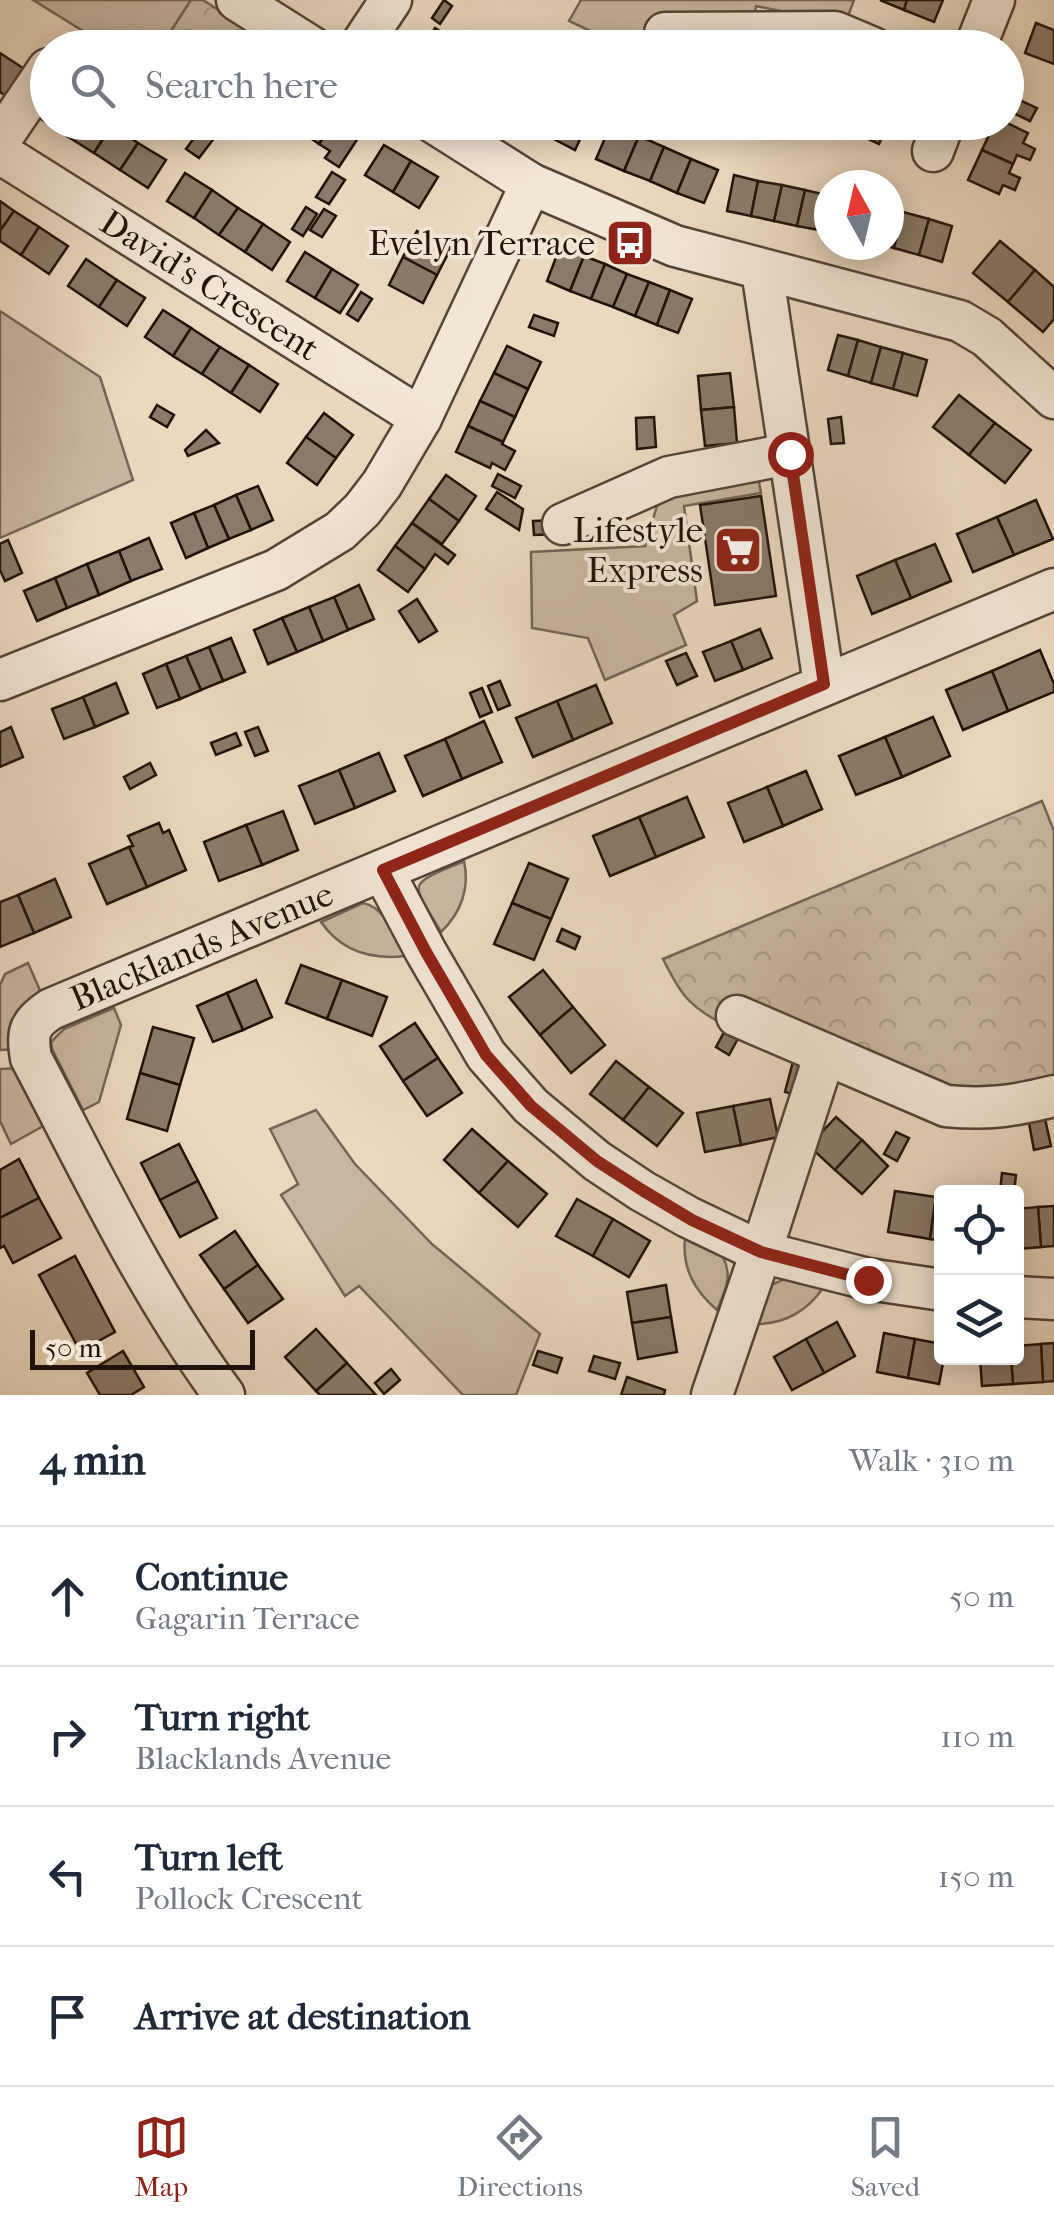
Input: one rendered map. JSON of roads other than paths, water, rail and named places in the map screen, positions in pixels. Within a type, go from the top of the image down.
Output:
[{"type":"street","points":[[237,0],[284,30]]},
{"type":"street","points":[[372,30],[391,0]]},
{"type":"street","points":[[982,30],[994,0]]},
{"type":"street","points":[[0,140],[30,96]]},
{"type":"street","points":[[461,140],[531,184],[675,246],[960,320],[986,337],[1054,398]]},
{"type":"street","name":"David's Crescent","points":[[0,153],[420,418]]},
{"type":"street","points":[[0,680],[276,570],[340,531],[382,484],[420,418],[531,184]]},
{"type":"street","points":[[762,270],[824,684]]},
{"type":"street","points":[[563,524],[668,477],[790,454]]},
{"type":"street","name":"Blacklands Avenue","points":[[20,1052],[32,1024],[51,1009],[1054,590]]},
{"type":"street","points":[[383,870],[486,1055],[531,1106],[597,1161],[692,1220],[761,1252],[868,1280],[934,1289]]},
{"type":"street","points":[[737,1016],[946,1106],[1004,1108],[1054,1096]]},
{"type":"street","points":[[20,1052],[165,1309],[224,1395]]},
{"type":"street","points":[[712,1395],[825,1054]]},
{"type":"street","points":[[1024,1297],[1054,1298]]},
{"type":"place","name":"Evelyn Terrace","points":[[630,243]]},
{"type":"place","name":"Lifestyle Express","points":[[738,550]]}]
